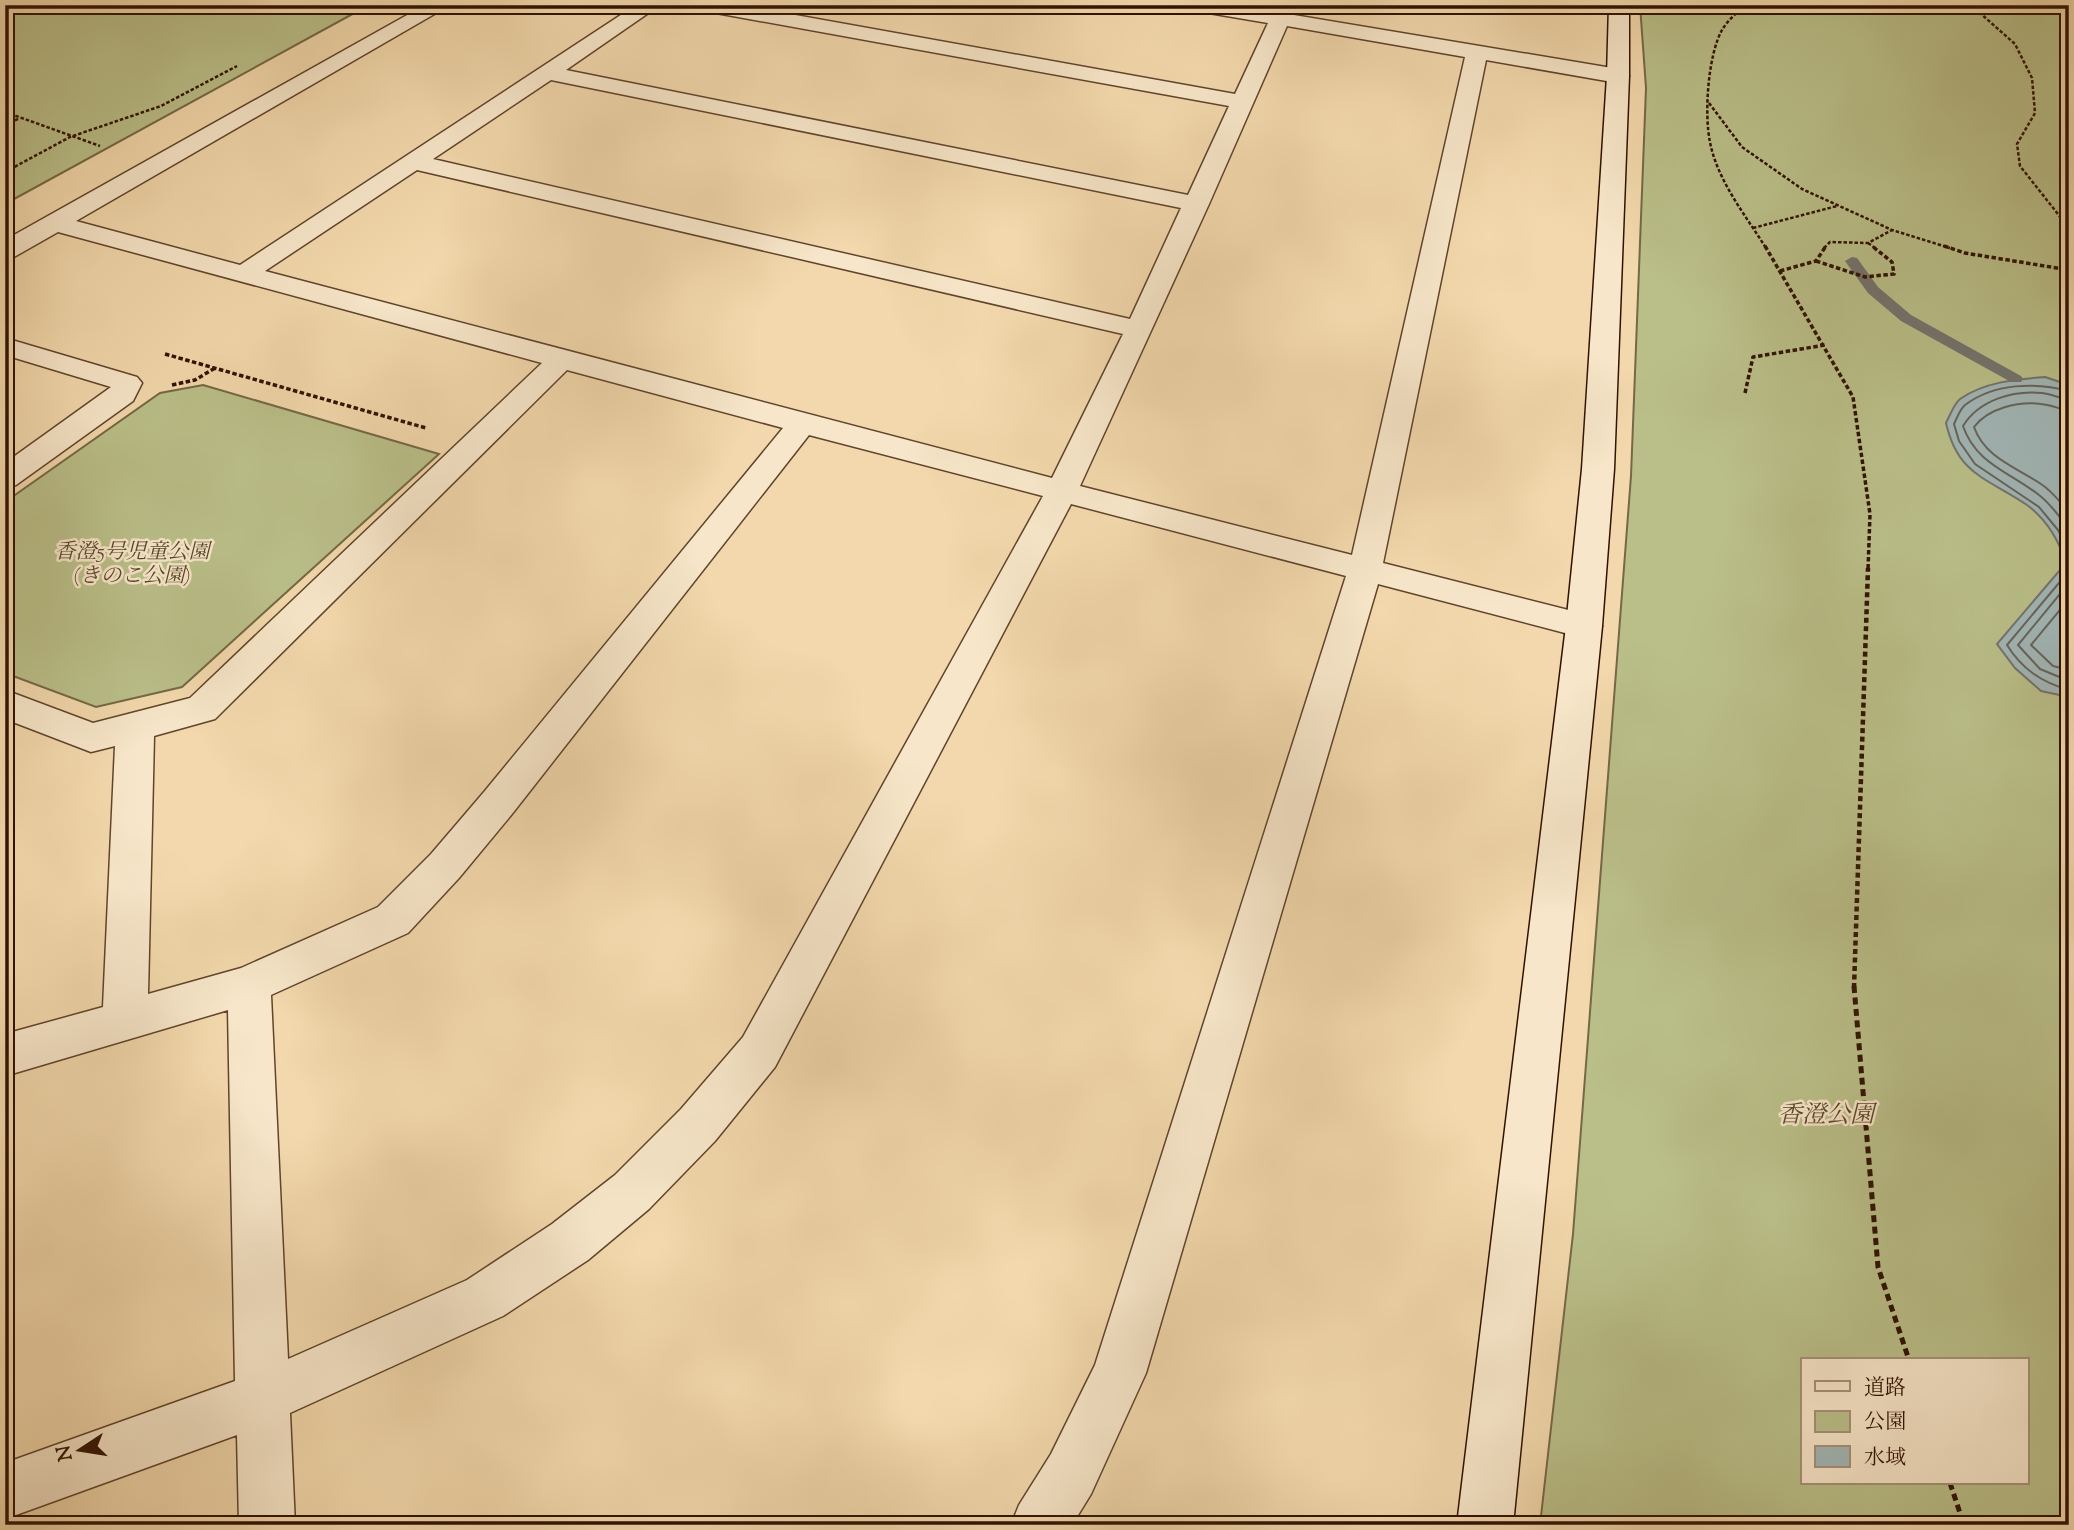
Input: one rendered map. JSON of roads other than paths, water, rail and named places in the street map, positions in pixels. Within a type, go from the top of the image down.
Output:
[{"type":"street","points":[[5,251],[440,5]]},
{"type":"street","points":[[245,273],[650,5]]},
{"type":"street","points":[[705,5],[1242,102]]},
{"type":"street","points":[[1197,5],[1618,76]]},
{"type":"street","points":[[1485,1525],[1584,626],[1598,469],[1618,76],[1619,5]]},
{"type":"street","points":[[5,1491],[263,1398],[485,1298],[570,1242],[632,1192],[698,1125],[759,1052],[1061,492],[1197,204],[1280,19]]},
{"type":"street","points":[[1040,1525],[1071,1474],[1119,1373],[1365,570],[1477,52]]},
{"type":"street","points":[[548,73],[1197,204]]},
{"type":"street","points":[[413,162],[1139,329]]},
{"type":"street","points":[[55,223],[802,424],[1584,626]]},
{"type":"street","points":[[5,346],[127,383],[123,395],[5,478]]},
{"type":"street","points":[[5,704],[91,738],[202,709],[563,358]]},
{"type":"street","points":[[5,1055],[249,985],[393,920],[445,866],[498,803],[802,424]]},
{"type":"street","points":[[125,1020],[135,727]]},
{"type":"street","points":[[249,985],[267,1525]]},
{"type":"water","points":[[2045,377],[2069,385],[2069,697],[2041,691],[2015,668],[1997,644],[2066,563],[2060,547],[2046,524],[2034,511],[1976,474],[1967,465],[1951,441],[1946,423],[1958,401],[1969,393],[2001,382]]},
{"type":"waterway","points":[[1852,261],[1873,290],[1906,318],[2016,379]]},
{"type":"park label","name":"香澄5号児童公園 (きのこ公園)","points":[[132,565]]},
{"type":"park label","name":"香澄公園","points":[[1826,1116]]}]
